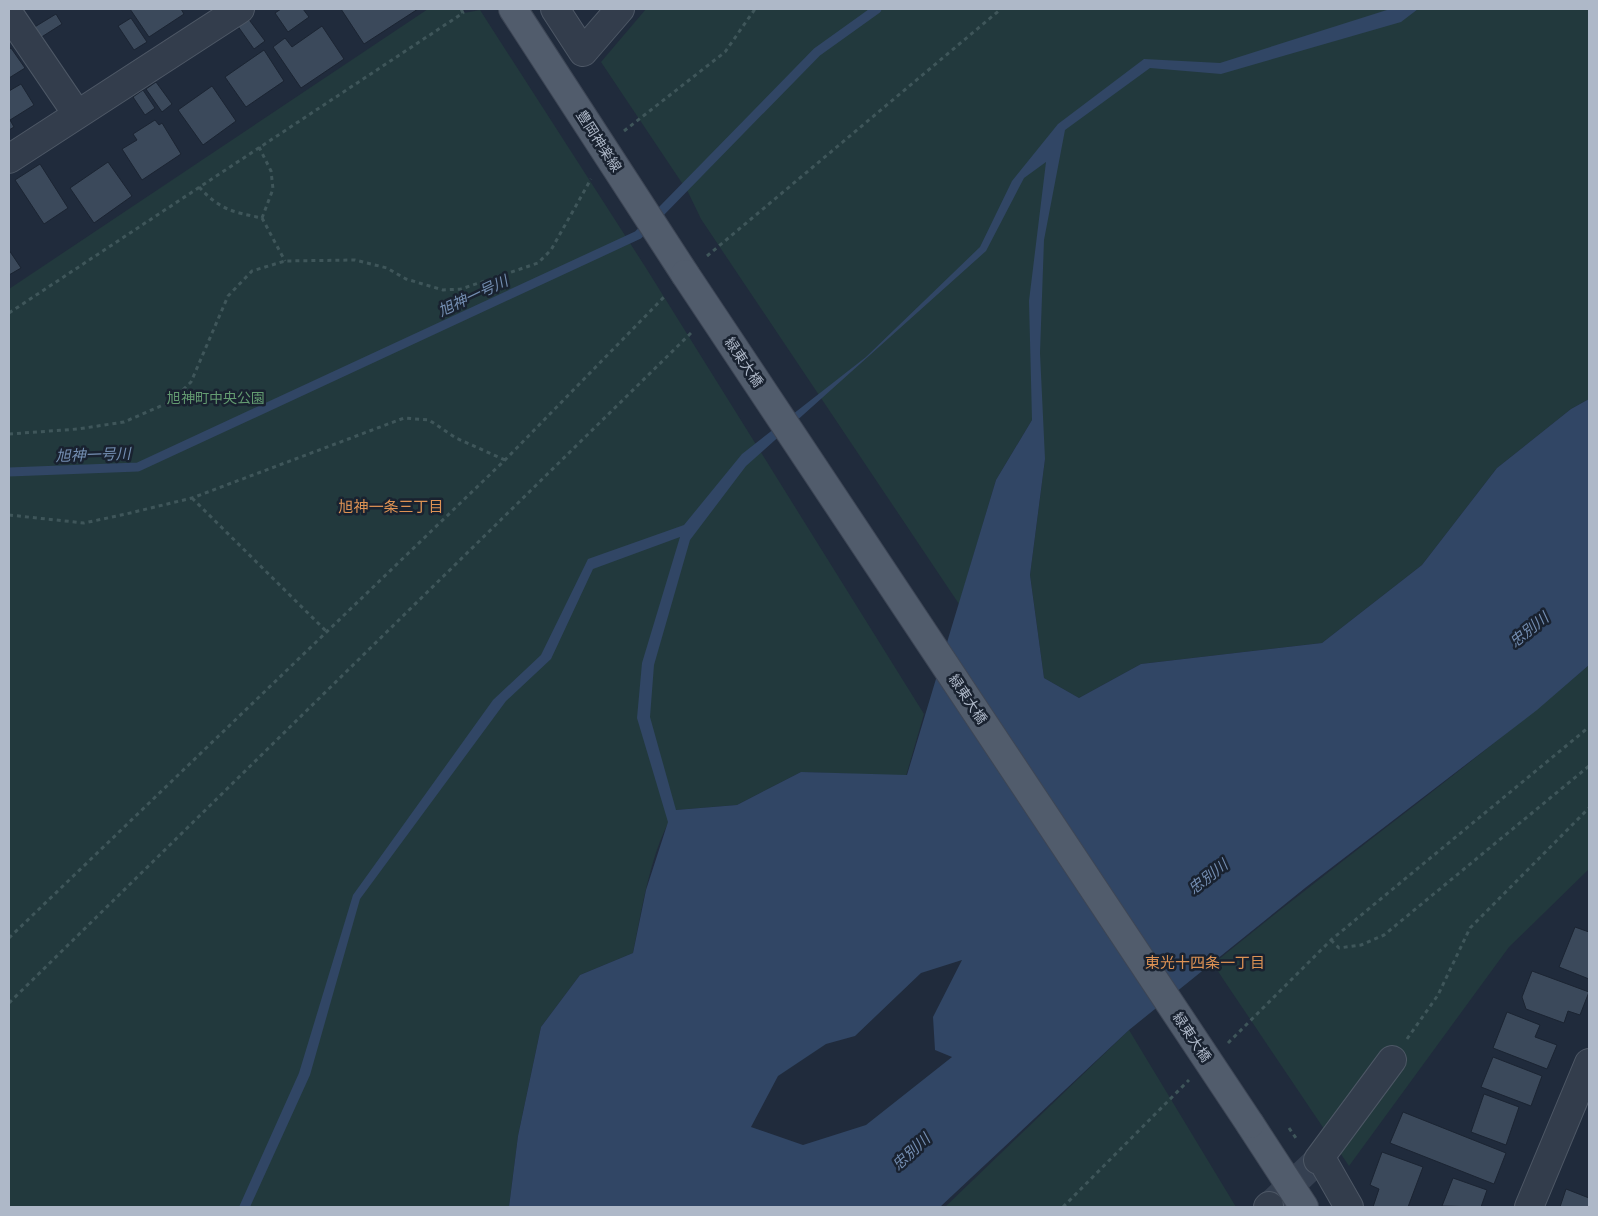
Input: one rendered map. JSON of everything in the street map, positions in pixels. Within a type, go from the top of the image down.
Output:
[{"type":"main road","name":"豊岡神楽線","points":[[512,9],[686,274]]},
{"type":"main road","name":"緑東大橋","points":[[686,274],[1304,1207]]},
{"type":"street","points":[[555,9],[583,52],[620,9]]},
{"type":"street","points":[[9,159],[231,11]]},
{"type":"street","points":[[9,14],[77,114]]},
{"type":"street","points":[[1349,1207],[1314,1155],[1392,1060]]},
{"type":"street","points":[[1529,1207],[1589,1063]]},
{"type":"path","points":[[9,313],[463,12],[461,9]]},
{"type":"path","points":[[622,132],[725,52],[755,9]]},
{"type":"path","points":[[9,938],[505,460],[686,274],[1001,9]]},
{"type":"path","points":[[259,147],[271,171],[273,189],[262,218],[286,261]]},
{"type":"path","points":[[9,434],[78,429],[124,422],[170,402],[191,382],[228,296],[252,271],[286,261],[356,260],[387,268],[406,279],[443,290],[461,289],[538,263],[552,250],[593,174]]},
{"type":"path","points":[[199,188],[213,203],[229,212],[262,218]]},
{"type":"path","points":[[9,1003],[694,330]]},
{"type":"path","points":[[9,515],[84,523],[192,498],[404,418],[429,420],[456,438],[505,460]]},
{"type":"path","points":[[192,498],[327,632]]},
{"type":"path","points":[[1227,1043],[1331,940],[1589,726]]},
{"type":"path","points":[[1331,940],[1339,948],[1350,948],[1384,935],[1589,766]]},
{"type":"path","points":[[1392,1060],[1438,995],[1470,928],[1589,808]]},
{"type":"path","points":[[1062,1207],[1192,1078]]},
{"type":"path","points":[[1287,1126],[1314,1155]]},
{"type":"green space","name":"旭神町中央公園","points":[[428,9],[461,9],[464,13],[480,10],[646,268],[924,714],[906,776],[801,772],[737,805],[676,810],[660,841],[648,879],[633,953],[580,975],[541,1027],[518,1136],[509,1207],[9,1207],[9,289]]},
{"type":"green space","points":[[646,9],[1589,9],[1589,399],[1571,409],[1497,468],[1422,565],[1322,643],[1141,664],[1079,698],[1044,678],[1030,575],[1045,459],[1032,420],[996,480],[959,604],[701,219],[688,192],[601,62]]},
{"type":"green space","points":[[1589,665],[1589,869],[1509,947],[1349,1166],[1213,964],[1543,704]]},
{"type":"green space","points":[[1129,1030],[1236,1207],[945,1207]]},
{"type":"water","name":"忠別川","points":[[1390,9],[1418,9],[1401,22],[1221,74],[1150,68],[1065,130],[1044,240],[1040,353],[1045,459],[1030,575],[1044,678],[1079,698],[1141,664],[1322,643],[1422,565],[1497,468],[1571,409],[1589,399],[1589,665],[1537,710],[1305,888],[1129,1030],[940,1207],[509,1207],[518,1136],[541,1027],[580,975],[633,953],[646,890],[668,822],[637,718],[642,663],[680,537],[593,569],[551,659],[506,701],[360,899],[310,1075],[250,1207],[239,1207],[299,1073],[353,895],[493,700],[541,655],[588,559],[684,525],[742,454],[866,357],[980,247],[1012,181],[1058,124],[1144,59],[1220,63]],"holes":[[[1046,162],[1029,301],[1032,420],[996,480],[907,775],[801,772],[737,805],[676,810],[650,717],[654,665],[690,540],[746,466],[986,251],[1024,178]],[[962,960],[933,1017],[935,1050],[952,1057],[866,1125],[803,1145],[751,1127],[778,1076],[826,1044],[855,1036],[921,973]]]},
{"type":"building","points":[[130,9],[181,9],[184,14],[149,37]]},
{"type":"building","points":[[281,9],[303,9],[309,17],[288,32],[275,13]]},
{"type":"building","points":[[341,9],[418,9],[364,44]]},
{"type":"building","points":[[56,14],[62,24],[40,38],[33,28]]},
{"type":"building","points":[[247,17],[265,41],[254,49],[237,25]]},
{"type":"building","points":[[131,18],[147,42],[134,50],[118,26]]},
{"type":"building","points":[[322,26],[344,59],[301,88],[273,47],[285,38],[292,47]]},
{"type":"building","points":[[11,48],[25,68],[9,78],[9,49]]},
{"type":"building","points":[[264,50],[284,81],[246,107],[225,77]]},
{"type":"building","points":[[156,82],[172,104],[162,112],[146,89]]},
{"type":"building","points":[[21,84],[34,105],[10,120],[14,127],[9,130],[9,91]]},
{"type":"building","points":[[212,86],[236,121],[203,145],[178,110]]},
{"type":"building","points":[[143,90],[155,108],[145,115],[133,97]]},
{"type":"building","points":[[155,120],[159,125],[162,123],[181,154],[142,180],[122,149],[137,140],[133,134]]},
{"type":"building","points":[[108,162],[132,196],[94,223],[70,188]]},
{"type":"building","points":[[40,164],[68,208],[44,224],[15,180]]},
{"type":"building","points":[[9,250],[21,268],[9,275]]},
{"type":"building","points":[[1575,927],[1589,932],[1589,979],[1559,967]]},
{"type":"building","points":[[1532,971],[1589,992],[1580,1015],[1568,1011],[1564,1023],[1526,1009],[1522,997]]},
{"type":"building","points":[[1507,1012],[1540,1025],[1535,1037],[1557,1045],[1547,1069],[1493,1048]]},
{"type":"building","points":[[1493,1057],[1542,1076],[1531,1106],[1481,1087]]},
{"type":"building","points":[[1484,1094],[1519,1107],[1506,1145],[1471,1132]]},
{"type":"building","points":[[1403,1112],[1506,1153],[1494,1184],[1390,1143]]},
{"type":"building","points":[[1382,1152],[1423,1167],[1408,1207],[1373,1207],[1379,1189],[1370,1185]]},
{"type":"building","points":[[1453,1178],[1487,1190],[1481,1207],[1442,1206]]},
{"type":"building","points":[[1566,1189],[1589,1198],[1589,1207],[1560,1207]]},
{"type":"waterway","name":"旭神一号川","points":[[9,472],[138,467],[638,235],[817,52],[877,9]]},
{"type":"tunnel","points":[[1269,1206],[1318,1160]]},
{"type":"district","name":"旭神一条三丁目","points":[[391,507]]},
{"type":"district","name":"東光十四条一丁目","points":[[1205,963]]}]
